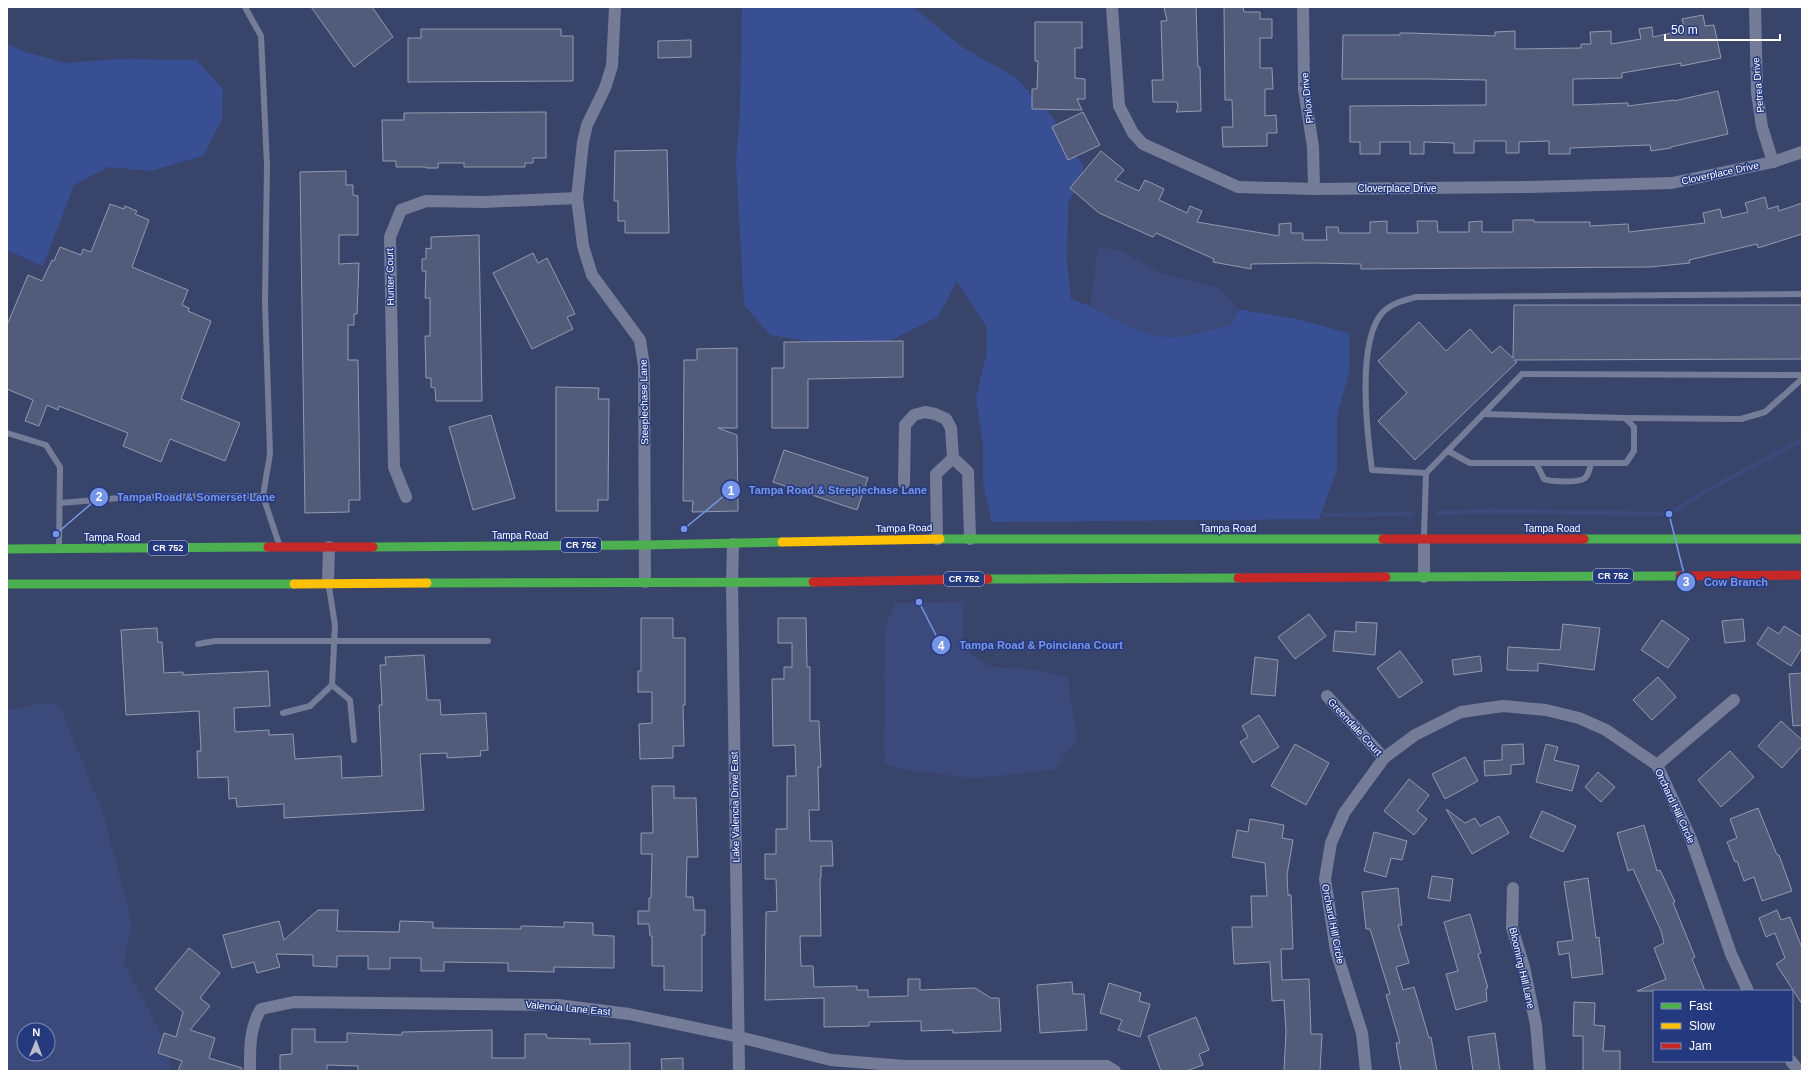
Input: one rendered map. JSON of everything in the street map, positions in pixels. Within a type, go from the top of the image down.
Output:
[{"type":"main road","name":"Tampa Road","points":[[7,549],[733,544],[937,538],[1424,540],[1802,539]]},
{"type":"main road","name":"CR 752","points":[[7,584],[732,583],[959,579],[1802,575]]},
{"type":"street","name":"Steeplechase Lane","points":[[615,7],[612,66],[605,88],[586,125],[577,198],[583,246],[592,275],[640,340],[644,366],[646,582]]},
{"type":"street","name":"Cloverplace Drive","points":[[1112,7],[1119,106],[1133,133],[1143,144],[1238,188],[1314,189],[1529,187],[1672,183],[1773,162],[1802,152]]},
{"type":"street","name":"Phlox Drive","points":[[1303,7],[1304,89],[1313,147],[1314,189]]},
{"type":"street","name":"Petrea Drive","points":[[1755,7],[1757,93],[1762,127],[1773,162]]},
{"type":"street","name":"Hunter Court","points":[[406,497],[394,467],[390,237],[401,210],[426,201],[483,202],[577,198]]},
{"type":"street","points":[[904,483],[905,425],[914,415],[925,412],[935,414],[946,419],[951,428],[953,458],[968,472],[970,539]]},
{"type":"street","points":[[937,538],[936,474],[953,458]]},
{"type":"street","points":[[1424,540],[1424,577]]},
{"type":"street","name":"Lake Valencia Drive East","points":[[733,544],[732,583],[739,1071]]},
{"type":"street","points":[[328,583],[329,547]]},
{"type":"street","name":"Greendale Court","points":[[1327,696],[1384,758]]},
{"type":"street","points":[[1657,765],[1734,700]]},
{"type":"street","name":"Orchard Hill Circle","points":[[1366,1071],[1362,1033],[1336,951],[1325,879],[1332,843],[1344,813],[1384,758],[1415,735],[1461,712],[1503,706],[1546,710],[1579,718],[1606,730],[1657,765],[1691,839],[1731,954],[1748,990]]},
{"type":"street","name":"Blooming Hill Lane","points":[[1513,888],[1512,927],[1524,967],[1536,1025],[1540,1071]]},
{"type":"street","name":"Valencia Lane East","points":[[250,1071],[251,1035],[260,1009],[294,1002],[558,1005],[629,1014],[739,1037],[831,1060],[935,1069],[1084,1065],[1107,1066],[1115,1071]]},
{"type":"lane","points":[[245,7],[261,36],[267,165],[265,302],[270,454],[263,496],[280,547]]},
{"type":"lane","points":[[1426,473],[1372,470],[1366,423],[1367,349],[1373,330],[1384,312],[1399,302],[1416,297],[1802,294]]},
{"type":"lane","points":[[1424,540],[1426,473],[1522,374],[1802,375]]},
{"type":"lane","points":[[1483,414],[1625,418],[1741,419],[1765,412],[1802,379]]},
{"type":"lane","points":[[1448,451],[1470,463],[1626,463],[1634,451],[1634,427],[1625,418]]},
{"type":"lane","points":[[7,433],[46,445],[60,467],[59,548]]},
{"type":"lane","points":[[1536,463],[1544,479],[1574,481],[1584,479],[1587,476],[1591,463]]},
{"type":"lane","points":[[60,503],[132,497],[263,496]]},
{"type":"lane","points":[[283,713],[310,706],[332,685],[335,625],[328,583]]},
{"type":"lane","points":[[198,644],[215,641],[488,641]]},
{"type":"lane","points":[[332,685],[350,700],[354,740]]},
{"type":"shaded area","points":[[742,7],[913,7],[962,47],[1015,77],[1053,118],[1083,166],[1083,177],[1068,203],[1067,262],[1071,299],[1090,306],[1239,311],[1237,309],[1292,318],[1349,333],[1349,374],[1337,415],[1337,470],[1319,519],[992,522],[983,483],[983,443],[976,399],[987,351],[987,328],[957,281],[938,317],[877,347],[820,343],[770,335],[744,305],[736,161],[740,113]]},
{"type":"shaded area","points":[[7,44],[25,52],[66,63],[120,59],[196,60],[223,89],[222,119],[203,156],[150,171],[108,167],[74,185],[43,266],[7,250]]},
{"type":"shaded area","points":[[1098,247],[1121,251],[1163,274],[1220,288],[1239,311],[1231,325],[1184,336],[1155,336],[1130,328],[1090,306]]},
{"type":"shaded area","points":[[964,602],[963,638],[971,655],[989,666],[1033,670],[1069,677],[1076,742],[1067,751],[1055,769],[1002,776],[971,778],[899,769],[885,763],[885,628],[895,603]]},
{"type":"shaded area","points":[[44,703],[57,704],[62,712],[103,812],[132,925],[124,962],[162,1036],[170,1055],[170,1071],[7,1071],[7,710]]},
{"type":"building","points":[[311,7],[372,7],[393,37],[354,67]]},
{"type":"building","points":[[1164,7],[1196,7],[1201,111],[1176,112],[1178,108],[1177,102],[1153,102],[1152,80],[1163,80],[1161,21],[1167,21]]},
{"type":"building","points":[[1224,7],[1243,7],[1244,12],[1260,12],[1260,19],[1272,19],[1272,38],[1260,38],[1260,68],[1272,68],[1273,89],[1265,89],[1265,116],[1276,115],[1277,133],[1267,133],[1267,146],[1223,147],[1222,127],[1233,127],[1232,100],[1225,100]]},
{"type":"building","points":[[1703,15],[1705,26],[1714,25],[1721,58],[1681,66],[1681,63],[1622,73],[1622,78],[1573,79],[1573,105],[1628,103],[1628,106],[1674,101],[1718,91],[1728,134],[1671,148],[1651,151],[1650,145],[1570,148],[1570,154],[1549,154],[1549,141],[1519,142],[1519,153],[1506,153],[1506,141],[1474,141],[1474,153],[1454,153],[1454,143],[1424,142],[1424,154],[1410,154],[1410,142],[1380,142],[1380,154],[1360,154],[1360,142],[1350,142],[1350,106],[1486,105],[1486,80],[1342,79],[1343,35],[1400,35],[1400,33],[1410,33],[1495,36],[1495,32],[1515,31],[1515,49],[1581,48],[1581,44],[1591,44],[1590,32],[1611,31],[1611,44],[1641,39],[1639,29],[1652,27],[1653,37],[1685,30],[1682,19]]},
{"type":"building","points":[[1035,22],[1082,22],[1082,48],[1075,48],[1075,78],[1085,79],[1085,99],[1077,99],[1082,110],[1032,109],[1032,89],[1037,89],[1038,61],[1035,61]]},
{"type":"building","points":[[421,29],[561,29],[561,36],[573,36],[573,81],[408,82],[408,38],[421,38]]},
{"type":"building","points":[[691,40],[691,57],[658,58],[658,41]]},
{"type":"building","points":[[546,112],[546,158],[533,158],[533,163],[525,163],[525,167],[464,167],[464,163],[438,163],[438,168],[396,167],[396,161],[383,161],[382,120],[404,120],[404,113]]},
{"type":"building","points":[[1083,112],[1100,145],[1068,160],[1052,127]]},
{"type":"building","points":[[667,150],[669,233],[625,233],[625,221],[618,221],[618,201],[614,201],[615,151]]},
{"type":"building","points":[[1101,151],[1124,170],[1115,180],[1139,191],[1145,180],[1164,189],[1159,200],[1187,213],[1190,206],[1202,211],[1197,222],[1279,236],[1279,224],[1291,223],[1291,233],[1303,233],[1303,240],[1327,240],[1326,227],[1338,227],[1339,233],[1370,233],[1370,222],[1387,221],[1387,233],[1418,233],[1417,221],[1437,221],[1438,232],[1469,232],[1469,222],[1482,221],[1482,232],[1513,232],[1513,220],[1534,220],[1534,222],[1590,222],[1590,226],[1628,224],[1629,232],[1705,223],[1703,213],[1720,209],[1722,218],[1748,212],[1745,203],[1765,197],[1768,209],[1778,206],[1779,211],[1802,203],[1802,234],[1758,248],[1757,244],[1689,260],[1690,263],[1650,267],[1361,269],[1361,264],[1315,263],[1251,264],[1251,269],[1213,262],[1214,259],[1156,233],[1153,237],[1099,213],[1070,188]]},
{"type":"building","points":[[346,171],[346,185],[353,185],[353,195],[358,196],[358,235],[339,235],[339,264],[359,263],[357,314],[354,314],[354,325],[348,325],[348,360],[358,360],[360,500],[349,500],[349,512],[305,513],[300,172]]},
{"type":"building","points":[[110,204],[124,209],[125,206],[137,211],[135,214],[149,220],[132,267],[188,290],[182,305],[189,308],[188,311],[211,321],[181,399],[240,423],[225,461],[170,439],[161,462],[123,446],[128,433],[59,406],[58,410],[47,405],[39,426],[25,421],[33,400],[7,389],[7,325],[28,275],[42,281],[52,260],[54,261],[60,247],[81,255],[83,249],[91,252]]},
{"type":"building","points":[[479,235],[482,401],[436,401],[435,388],[431,387],[431,378],[426,378],[425,336],[430,336],[430,298],[425,298],[426,271],[422,271],[422,259],[426,259],[426,248],[431,249],[431,237]]},
{"type":"building","points":[[533,253],[538,263],[547,258],[575,314],[567,317],[573,329],[532,349],[493,273]]},
{"type":"building","points":[[1514,305],[1802,305],[1802,359],[1514,360],[1517,362],[1415,460],[1378,421],[1407,393],[1378,361],[1419,322],[1446,351],[1470,329],[1492,353],[1500,346],[1513,358]]},
{"type":"building","points":[[903,341],[903,377],[808,379],[808,428],[772,428],[772,368],[784,368],[784,342]]},
{"type":"building","points":[[737,348],[737,428],[718,428],[737,435],[738,511],[692,512],[693,501],[683,501],[684,360],[697,360],[697,349]]},
{"type":"building","points":[[556,387],[599,388],[598,399],[609,399],[608,500],[598,500],[598,511],[556,511]]},
{"type":"building","points":[[491,415],[515,498],[473,510],[449,427]]},
{"type":"building","points":[[784,450],[868,478],[857,510],[773,482]]},
{"type":"building","points":[[1309,614],[1326,636],[1295,659],[1278,637]]},
{"type":"building","points":[[641,618],[673,618],[673,638],[685,638],[685,705],[683,705],[684,746],[673,746],[673,758],[640,759],[639,724],[652,723],[652,692],[638,692],[638,671],[641,671]]},
{"type":"building","points":[[778,618],[806,618],[807,667],[810,667],[810,721],[819,721],[821,767],[818,767],[819,810],[809,810],[810,841],[832,841],[833,866],[821,866],[821,936],[800,936],[801,966],[813,966],[814,987],[857,986],[857,990],[868,990],[868,997],[908,996],[908,979],[920,979],[920,990],[975,988],[991,998],[999,998],[1001,1031],[953,1033],[953,1030],[921,1031],[921,1021],[869,1022],[869,1026],[824,1027],[824,998],[765,1000],[766,912],[777,911],[776,879],[765,879],[765,854],[776,854],[776,829],[787,829],[787,776],[796,776],[795,745],[773,746],[772,679],[784,679],[784,667],[792,667],[792,643],[778,643]]},
{"type":"building","points":[[1743,619],[1745,641],[1725,643],[1722,621]]},
{"type":"building","points":[[1662,620],[1689,639],[1668,668],[1641,650]]},
{"type":"building","points":[[1356,622],[1377,623],[1375,655],[1333,651],[1335,631],[1356,632]]},
{"type":"building","points":[[1563,624],[1600,628],[1594,670],[1538,663],[1538,671],[1507,670],[1508,647],[1560,650]]},
{"type":"building","points":[[1784,626],[1802,637],[1802,648],[1791,666],[1757,644],[1768,627],[1779,634]]},
{"type":"building","points":[[157,628],[158,642],[162,642],[164,673],[183,672],[183,675],[268,671],[270,706],[234,708],[235,732],[269,730],[269,735],[293,734],[295,759],[341,756],[342,778],[382,776],[379,705],[382,705],[380,665],[386,665],[385,657],[424,655],[427,700],[440,700],[441,715],[486,713],[488,750],[480,751],[481,756],[447,758],[447,753],[420,754],[424,810],[284,818],[284,804],[237,807],[236,798],[229,799],[228,777],[198,778],[197,751],[201,751],[199,711],[126,715],[121,630]]},
{"type":"building","points":[[1400,651],[1423,682],[1399,698],[1377,668]]},
{"type":"building","points":[[1480,656],[1482,671],[1454,675],[1452,660]]},
{"type":"building","points":[[1255,657],[1278,660],[1275,696],[1251,694]]},
{"type":"building","points":[[1802,673],[1802,725],[1793,726],[1789,674]]},
{"type":"building","points":[[1658,677],[1676,697],[1652,720],[1633,700]]},
{"type":"building","points":[[1259,715],[1279,747],[1253,763],[1240,742],[1248,737],[1242,726]]},
{"type":"building","points":[[1781,721],[1802,740],[1802,746],[1782,768],[1758,746]]},
{"type":"building","points":[[1295,744],[1329,763],[1306,805],[1271,786]]},
{"type":"building","points":[[1523,744],[1524,764],[1511,765],[1511,774],[1485,776],[1484,761],[1502,760],[1502,745]]},
{"type":"building","points":[[1546,744],[1558,747],[1554,760],[1579,766],[1572,791],[1536,782]]},
{"type":"building","points":[[1730,751],[1754,777],[1721,807],[1698,780]]},
{"type":"building","points":[[1465,757],[1478,781],[1445,799],[1432,774]]},
{"type":"building","points":[[1598,772],[1615,787],[1601,802],[1585,787]]},
{"type":"building","points":[[1409,779],[1429,795],[1417,811],[1427,819],[1414,835],[1384,811]]},
{"type":"building","points":[[652,786],[674,786],[674,798],[696,798],[698,857],[687,857],[686,897],[693,897],[694,910],[705,910],[705,935],[702,935],[702,991],[664,990],[664,966],[652,966],[652,936],[650,936],[649,924],[638,924],[638,911],[649,911],[649,898],[651,898],[652,854],[641,854],[641,833],[653,833]]},
{"type":"building","points":[[1758,808],[1777,855],[1779,855],[1792,891],[1762,901],[1754,877],[1744,881],[1737,861],[1735,862],[1727,842],[1737,838],[1730,819]]},
{"type":"building","points":[[1446,809],[1465,823],[1475,818],[1480,826],[1499,816],[1509,833],[1472,854]]},
{"type":"building","points":[[1542,811],[1576,826],[1563,852],[1530,837]]},
{"type":"building","points":[[1250,819],[1284,825],[1282,838],[1293,840],[1287,875],[1288,895],[1291,895],[1293,949],[1281,949],[1282,980],[1309,979],[1311,1034],[1322,1034],[1320,1071],[1284,1071],[1286,1031],[1284,1000],[1272,1001],[1270,962],[1234,964],[1232,927],[1252,927],[1251,896],[1267,896],[1265,863],[1232,857],[1237,830],[1248,832]]},
{"type":"building","points":[[1644,825],[1657,871],[1660,870],[1675,902],[1673,903],[1695,957],[1692,959],[1705,990],[1637,991],[1666,979],[1654,948],[1664,943],[1661,931],[1633,869],[1628,871],[1617,833]]},
{"type":"building","points":[[1374,832],[1407,841],[1402,860],[1391,858],[1386,877],[1364,871]]},
{"type":"building","points":[[1432,876],[1453,879],[1450,901],[1428,898]]},
{"type":"building","points":[[1588,878],[1596,938],[1599,937],[1603,974],[1572,978],[1569,953],[1559,955],[1557,942],[1573,940],[1564,882]]},
{"type":"building","points":[[1398,888],[1402,925],[1398,925],[1409,963],[1396,967],[1403,990],[1414,987],[1429,1038],[1431,1037],[1437,1071],[1401,1071],[1396,1043],[1400,1043],[1386,995],[1390,994],[1370,929],[1366,929],[1362,892]]},
{"type":"building","points":[[318,910],[338,910],[337,931],[399,932],[400,921],[433,922],[433,928],[521,929],[521,926],[564,927],[564,922],[593,923],[593,935],[614,936],[614,968],[554,967],[554,972],[508,971],[508,963],[444,962],[444,971],[421,971],[421,958],[390,958],[390,969],[368,969],[368,956],[337,956],[337,967],[313,966],[313,955],[276,954],[280,967],[257,973],[254,962],[232,968],[223,935],[279,921],[284,940]]},
{"type":"building","points":[[1777,910],[1781,920],[1790,917],[1802,948],[1802,1004],[1776,964],[1785,958],[1775,933],[1766,937],[1759,918]]},
{"type":"building","points":[[1470,914],[1481,953],[1478,954],[1488,988],[1486,988],[1487,1001],[1456,1010],[1446,974],[1458,971],[1444,922]]},
{"type":"building","points":[[189,948],[220,973],[200,998],[210,1006],[190,1030],[215,1038],[209,1058],[242,1068],[241,1071],[178,1071],[182,1061],[158,1053],[164,1033],[176,1037],[183,1012],[155,989]]},
{"type":"building","points":[[1072,982],[1073,994],[1084,994],[1087,1030],[1040,1033],[1037,985]]},
{"type":"building","points":[[1109,983],[1141,993],[1139,1001],[1150,1004],[1140,1037],[1118,1030],[1122,1020],[1100,1013]]},
{"type":"building","points":[[1574,1002],[1595,1003],[1594,1025],[1605,1026],[1603,1051],[1620,1051],[1620,1071],[1583,1071],[1583,1036],[1573,1036]]},
{"type":"building","points":[[1196,1017],[1209,1050],[1199,1054],[1203,1065],[1186,1071],[1161,1071],[1148,1036]]},
{"type":"building","points":[[292,1029],[315,1029],[315,1042],[347,1042],[347,1033],[402,1035],[402,1032],[492,1030],[492,1058],[525,1058],[525,1034],[546,1034],[547,1038],[590,1039],[590,1044],[630,1043],[630,1071],[358,1071],[358,1066],[327,1065],[327,1071],[280,1071],[280,1055],[292,1054]]},
{"type":"building","points":[[1495,1033],[1500,1071],[1473,1071],[1468,1037]]},
{"type":"building","points":[[683,1058],[683,1071],[662,1071],[661,1059]]},
{"type":"waterway","points":[[1438,513],[1494,511],[1669,514],[1704,492],[1802,440]]},
{"type":"waterway","points":[[1325,515],[1412,514]]},
{"type":"traffic: fast","points":[[940,539],[1383,539]]},
{"type":"traffic: fast","points":[[1584,539],[1802,539]]},
{"type":"traffic: fast","points":[[373,547],[645,545],[782,542]]},
{"type":"traffic: fast","points":[[7,549],[268,547]]},
{"type":"traffic: fast","points":[[1386,577],[1680,576]]},
{"type":"traffic: fast","points":[[988,579],[1238,578]]},
{"type":"traffic: fast","points":[[427,583],[813,582]]},
{"type":"traffic: fast","points":[[7,584],[294,584]]},
{"type":"traffic: slow","points":[[782,542],[940,539]]},
{"type":"traffic: slow","points":[[294,584],[427,583]]},
{"type":"traffic: jam","points":[[1383,539],[1584,539]]},
{"type":"traffic: jam","points":[[268,547],[373,547]]},
{"type":"traffic: jam","points":[[1680,576],[1802,575]]},
{"type":"traffic: jam","points":[[1238,578],[1386,577]]},
{"type":"traffic: jam","points":[[813,582],[988,579]]},
{"type":"place","name":"Cow Branch","points":[[1669,514]]},
{"type":"place","name":"Tampa Road & Steeplechase Lane","points":[[684,529]]},
{"type":"place","name":"Tampa Road & Somerset Lane","points":[[56,534]]},
{"type":"place","name":"Tampa Road & Poinciana Court","points":[[919,602]]}]
